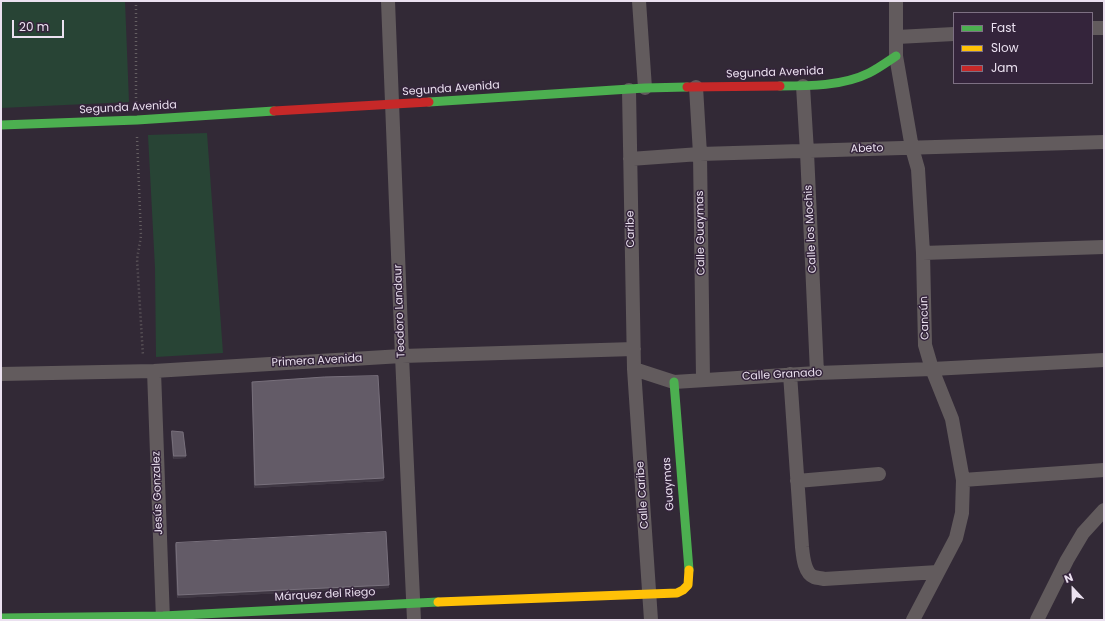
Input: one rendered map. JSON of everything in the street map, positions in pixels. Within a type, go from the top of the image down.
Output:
[{"type":"street","name":"Teodoro Landaur","points":[[388,1],[414,620]]},
{"type":"street","points":[[639,1],[645,88]]},
{"type":"street","name":"Cancún","points":[[896,1],[896,56],[912,148],[918,169],[923,253],[925,345],[932,369],[952,419],[963,480],[962,513],[956,538],[913,620]]},
{"type":"street","points":[[1093,28],[1104,28]]},
{"type":"street","points":[[897,37],[953,34]]},
{"type":"street","name":"Segunda Avenida","points":[[1,125],[137,120],[645,88],[803,86],[844,82],[869,73],[896,56]]},
{"type":"street","name":"Calle los Mochis","points":[[803,86],[817,373]]},
{"type":"street","name":"Calle Guaymas","points":[[696,87],[700,154],[703,379]]},
{"type":"street","name":"Caribe","points":[[629,90],[634,369]]},
{"type":"street","name":"Abeto","points":[[630,159],[700,154],[1104,142]]},
{"type":"street","points":[[923,253],[1104,247]]},
{"type":"street","name":"Primera Avenida","points":[[1,374],[148,371],[402,356],[634,349]]},
{"type":"street","name":"Calle Granado","points":[[634,369],[674,382],[790,374],[932,369],[1104,360]]},
{"type":"street","name":"Calle Caribe","points":[[634,369],[651,620]]},
{"type":"street","name":"Jesús Gonzalez","points":[[148,371],[163,618]]},
{"type":"street","points":[[790,374],[802,547],[807,571],[813,577],[824,579],[938,572]]},
{"type":"street","name":"Guaymas","points":[[674,382],[689,575],[688,584]]},
{"type":"street","points":[[963,480],[1104,470]]},
{"type":"street","points":[[797,481],[879,474]]},
{"type":"street","points":[[1037,620],[1067,560],[1083,533],[1104,510]]},
{"type":"street","name":"Márquez del Riego","points":[[1,618],[163,618],[414,603],[677,593],[683,590],[688,584]]},
{"type":"path","points":[[136,1],[138,194],[141,236],[137,259],[143,356],[148,371]]},
{"type":"green space","points":[[1,1],[125,1],[129,102],[1,108]]},
{"type":"green space","points":[[207,133],[223,353],[156,357],[155,268],[148,135]]},
{"type":"building","points":[[378,376],[384,478],[255,485],[252,382],[324,377]]},
{"type":"building","points":[[172,431],[183,432],[186,456],[174,456]]},
{"type":"building","points":[[386,532],[389,585],[178,595],[176,543]]},
{"type":"traffic: fast","points":[[780,86],[814,85],[848,81],[869,73],[896,56]]},
{"type":"traffic: fast","points":[[429,102],[645,88],[687,87]]},
{"type":"traffic: fast","points":[[1,125],[137,120],[274,111]]},
{"type":"traffic: fast","points":[[674,382],[689,570]]},
{"type":"traffic: fast","points":[[1,618],[163,616],[438,602]]},
{"type":"traffic: slow","points":[[438,602],[677,593],[688,585],[689,570]]},
{"type":"traffic: jam","points":[[687,87],[780,86]]},
{"type":"traffic: jam","points":[[274,111],[429,102]]}]
